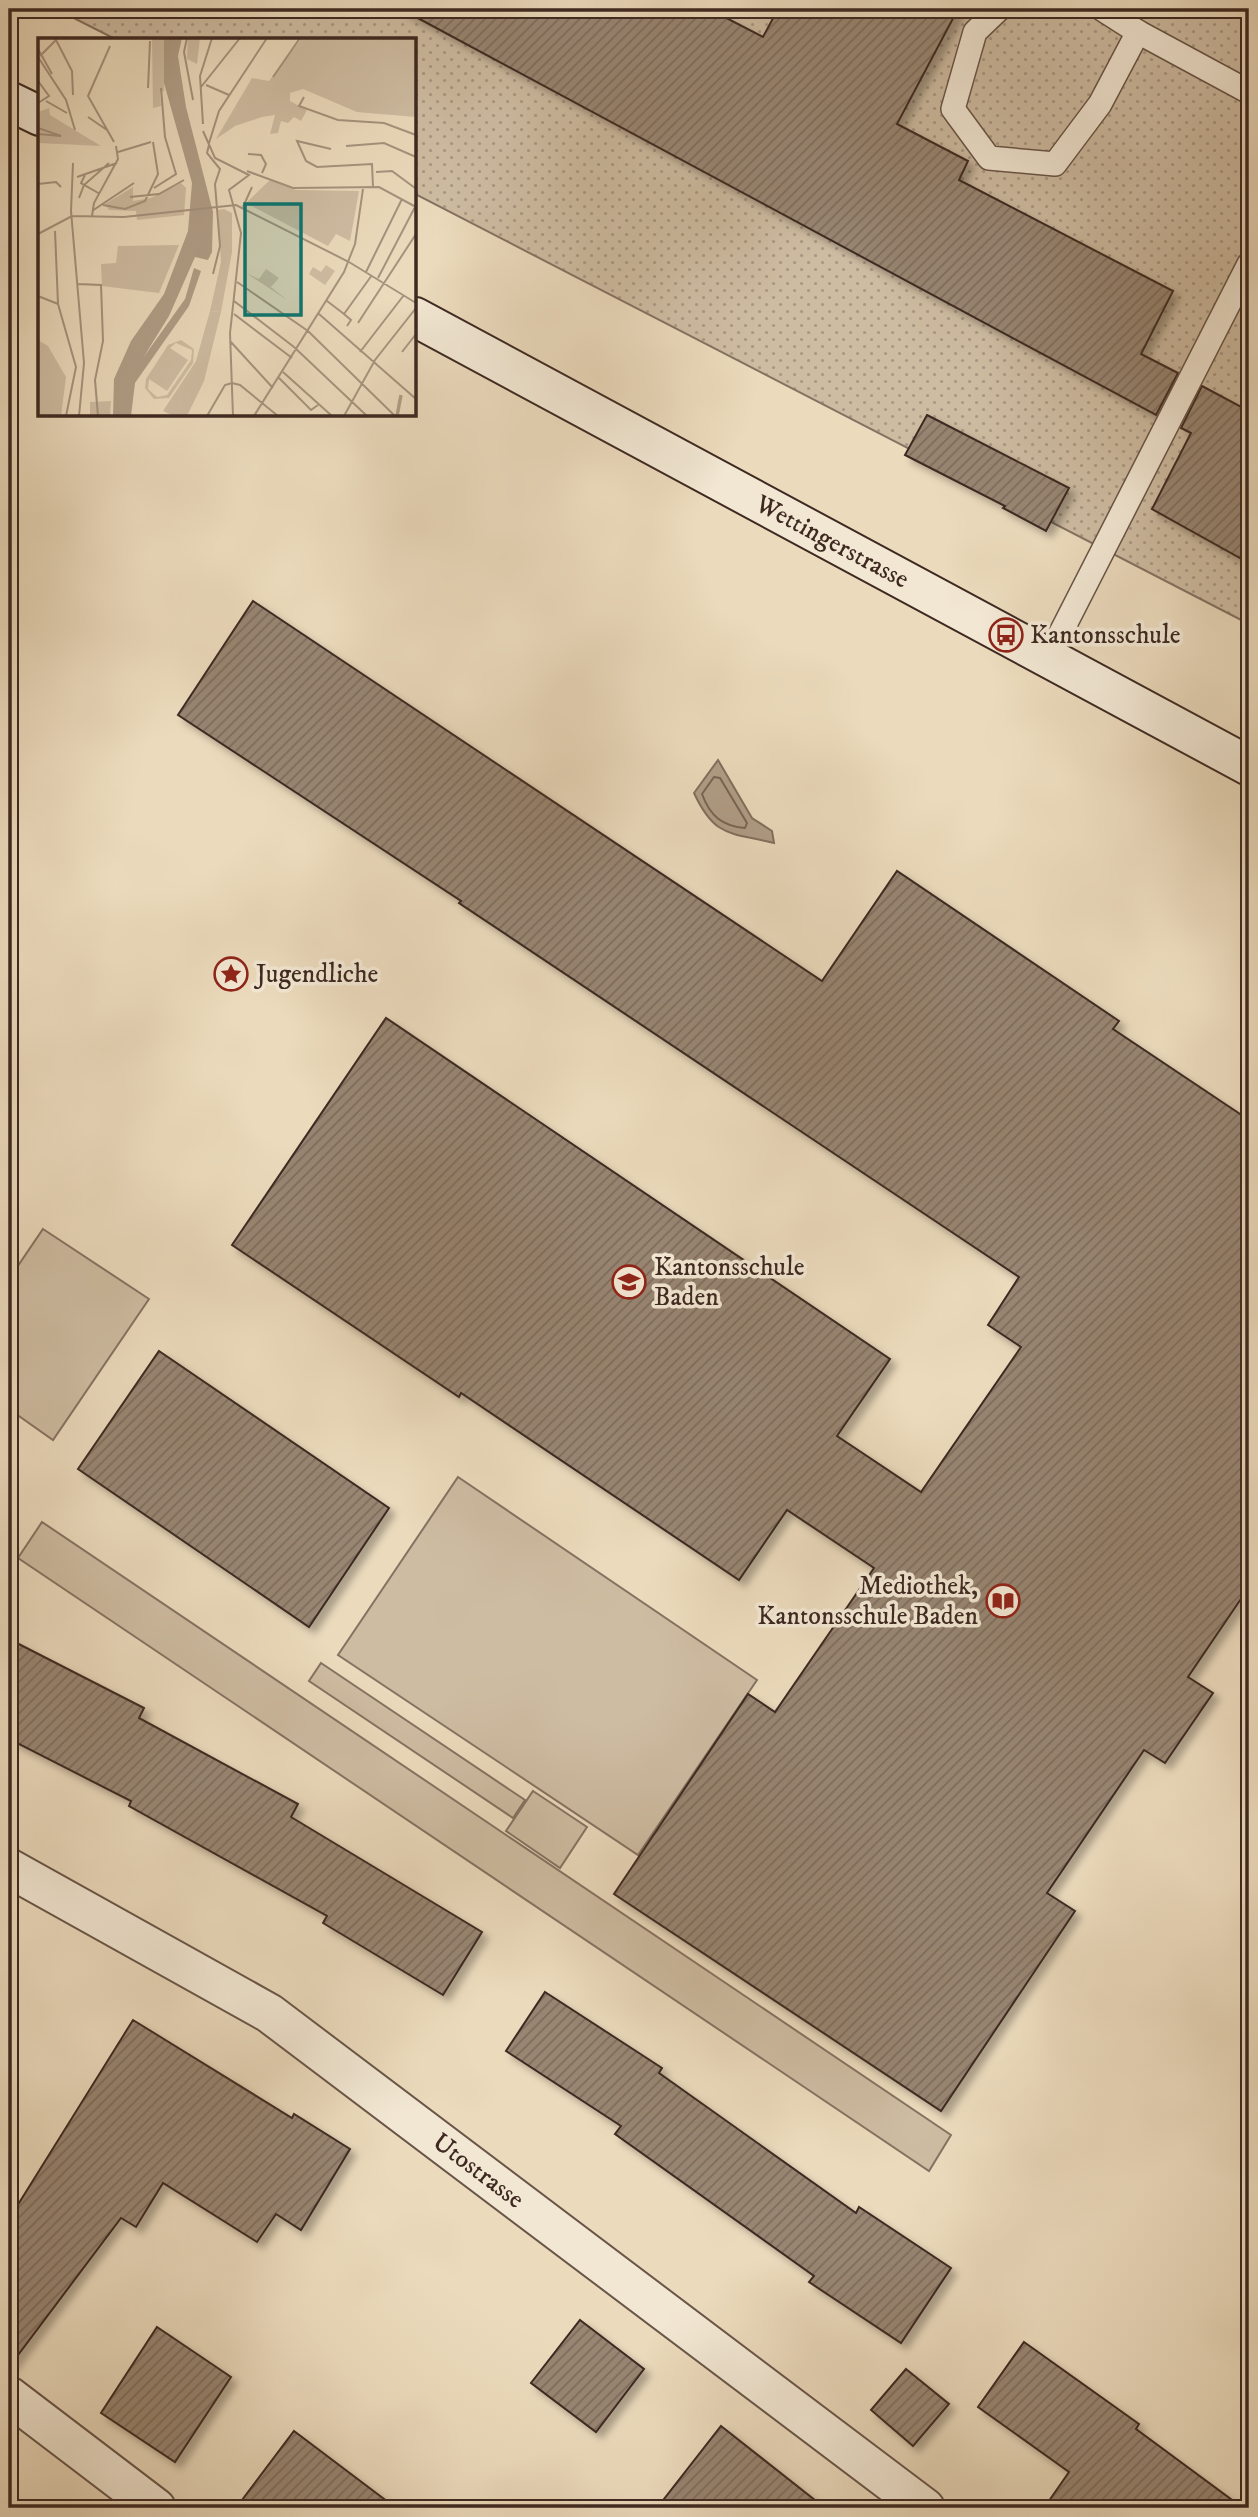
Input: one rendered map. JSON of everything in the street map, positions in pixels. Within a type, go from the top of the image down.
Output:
[{"type":"street","points":[[9,102],[38,115]]},
{"type":"street","name":"Wettingerstrasse","points":[[416,318],[1249,766]]},
{"type":"street","name":"Utostrasse","points":[[9,1868],[269,2013],[925,2508]]},
{"type":"street","points":[[9,2396],[156,2508]]},
{"type":"lane","points":[[999,9],[975,32],[953,109],[989,158],[1055,164],[1100,104],[1138,32]]},
{"type":"lane","points":[[1102,9],[1138,32],[1249,92]]},
{"type":"lane","points":[[1048,658],[1249,264]]},
{"type":"shaded area","points":[[56,9],[1249,9],[1249,624],[416,195],[416,38],[113,38]]},
{"type":"shaded area","points":[[43,1229],[149,1299],[53,1440],[9,1409],[9,1279]]},
{"type":"shaded area","points":[[458,1477],[757,1680],[638,1855],[338,1655]]},
{"type":"shaded area","points":[[42,1522],[951,2135],[929,2171],[18,1558]]},
{"type":"shaded area","points":[[321,1663],[525,1800],[513,1818],[309,1681]]},
{"type":"shaded area","points":[[533,1791],[587,1827],[560,1868],[506,1831]]},
{"type":"water","points":[[718,760],[752,818],[772,831],[774,843],[725,831],[709,818],[702,808],[694,793]]},
{"type":"building","points":[[401,9],[709,9],[763,37],[778,9],[958,9],[897,124],[968,161],[959,180],[1173,291],[1141,354],[1178,373],[1156,415]]},
{"type":"building","points":[[1202,386],[1249,411],[1249,563],[1152,509],[1191,433],[1181,428]]},
{"type":"building","points":[[927,415],[1069,488],[1046,531],[1003,508],[1005,506],[905,455]]},
{"type":"building","points":[[253,601],[822,981],[897,871],[1119,1021],[1113,1029],[1249,1120],[1249,1587],[1188,1677],[1213,1693],[1165,1763],[1144,1750],[1047,1893],[1075,1911],[941,2111],[614,1894],[748,1694],[775,1712],[874,1568],[787,1510],[739,1580],[461,1393],[459,1397],[232,1245],[386,1018],[890,1359],[837,1436],[921,1492],[1021,1347],[988,1325],[1019,1277],[459,903],[461,901],[178,715]]},
{"type":"building","points":[[159,1351],[389,1508],[309,1627],[78,1469]]},
{"type":"building","points":[[9,1639],[144,1708],[139,1718],[298,1804],[291,1817],[482,1932],[443,1995],[323,1923],[327,1916],[129,1806],[131,1801],[9,1739]]},
{"type":"building","points":[[545,1992],[662,2068],[659,2073],[856,2213],[859,2207],[951,2268],[901,2343],[809,2282],[814,2276],[615,2134],[621,2126],[506,2051]]},
{"type":"building","points":[[133,2020],[292,2118],[294,2114],[350,2149],[301,2230],[276,2214],[257,2242],[163,2183],[136,2227],[121,2218],[9,2367],[9,2219]]},
{"type":"building","points":[[580,2320],[644,2369],[596,2432],[531,2383]]},
{"type":"building","points":[[157,2327],[231,2377],[175,2462],[101,2413]]},
{"type":"building","points":[[1024,2342],[1139,2424],[1136,2429],[1243,2508],[1044,2508],[1069,2472],[978,2407]]},
{"type":"building","points":[[906,2369],[949,2404],[913,2446],[871,2410]]},
{"type":"building","points":[[721,2426],[825,2508],[657,2508]]},
{"type":"building","points":[[294,2431],[396,2508],[236,2508]]},
{"type":"place","name":"Kantonsschule","points":[[1006,635]]},
{"type":"place","name":"Jugendliche","points":[[231,974]]},
{"type":"place","name":"Kantonsschule Baden","points":[[629,1282]]},
{"type":"place","name":"Mediothek, Kantonsschule Baden","points":[[1003,1601]]}]
